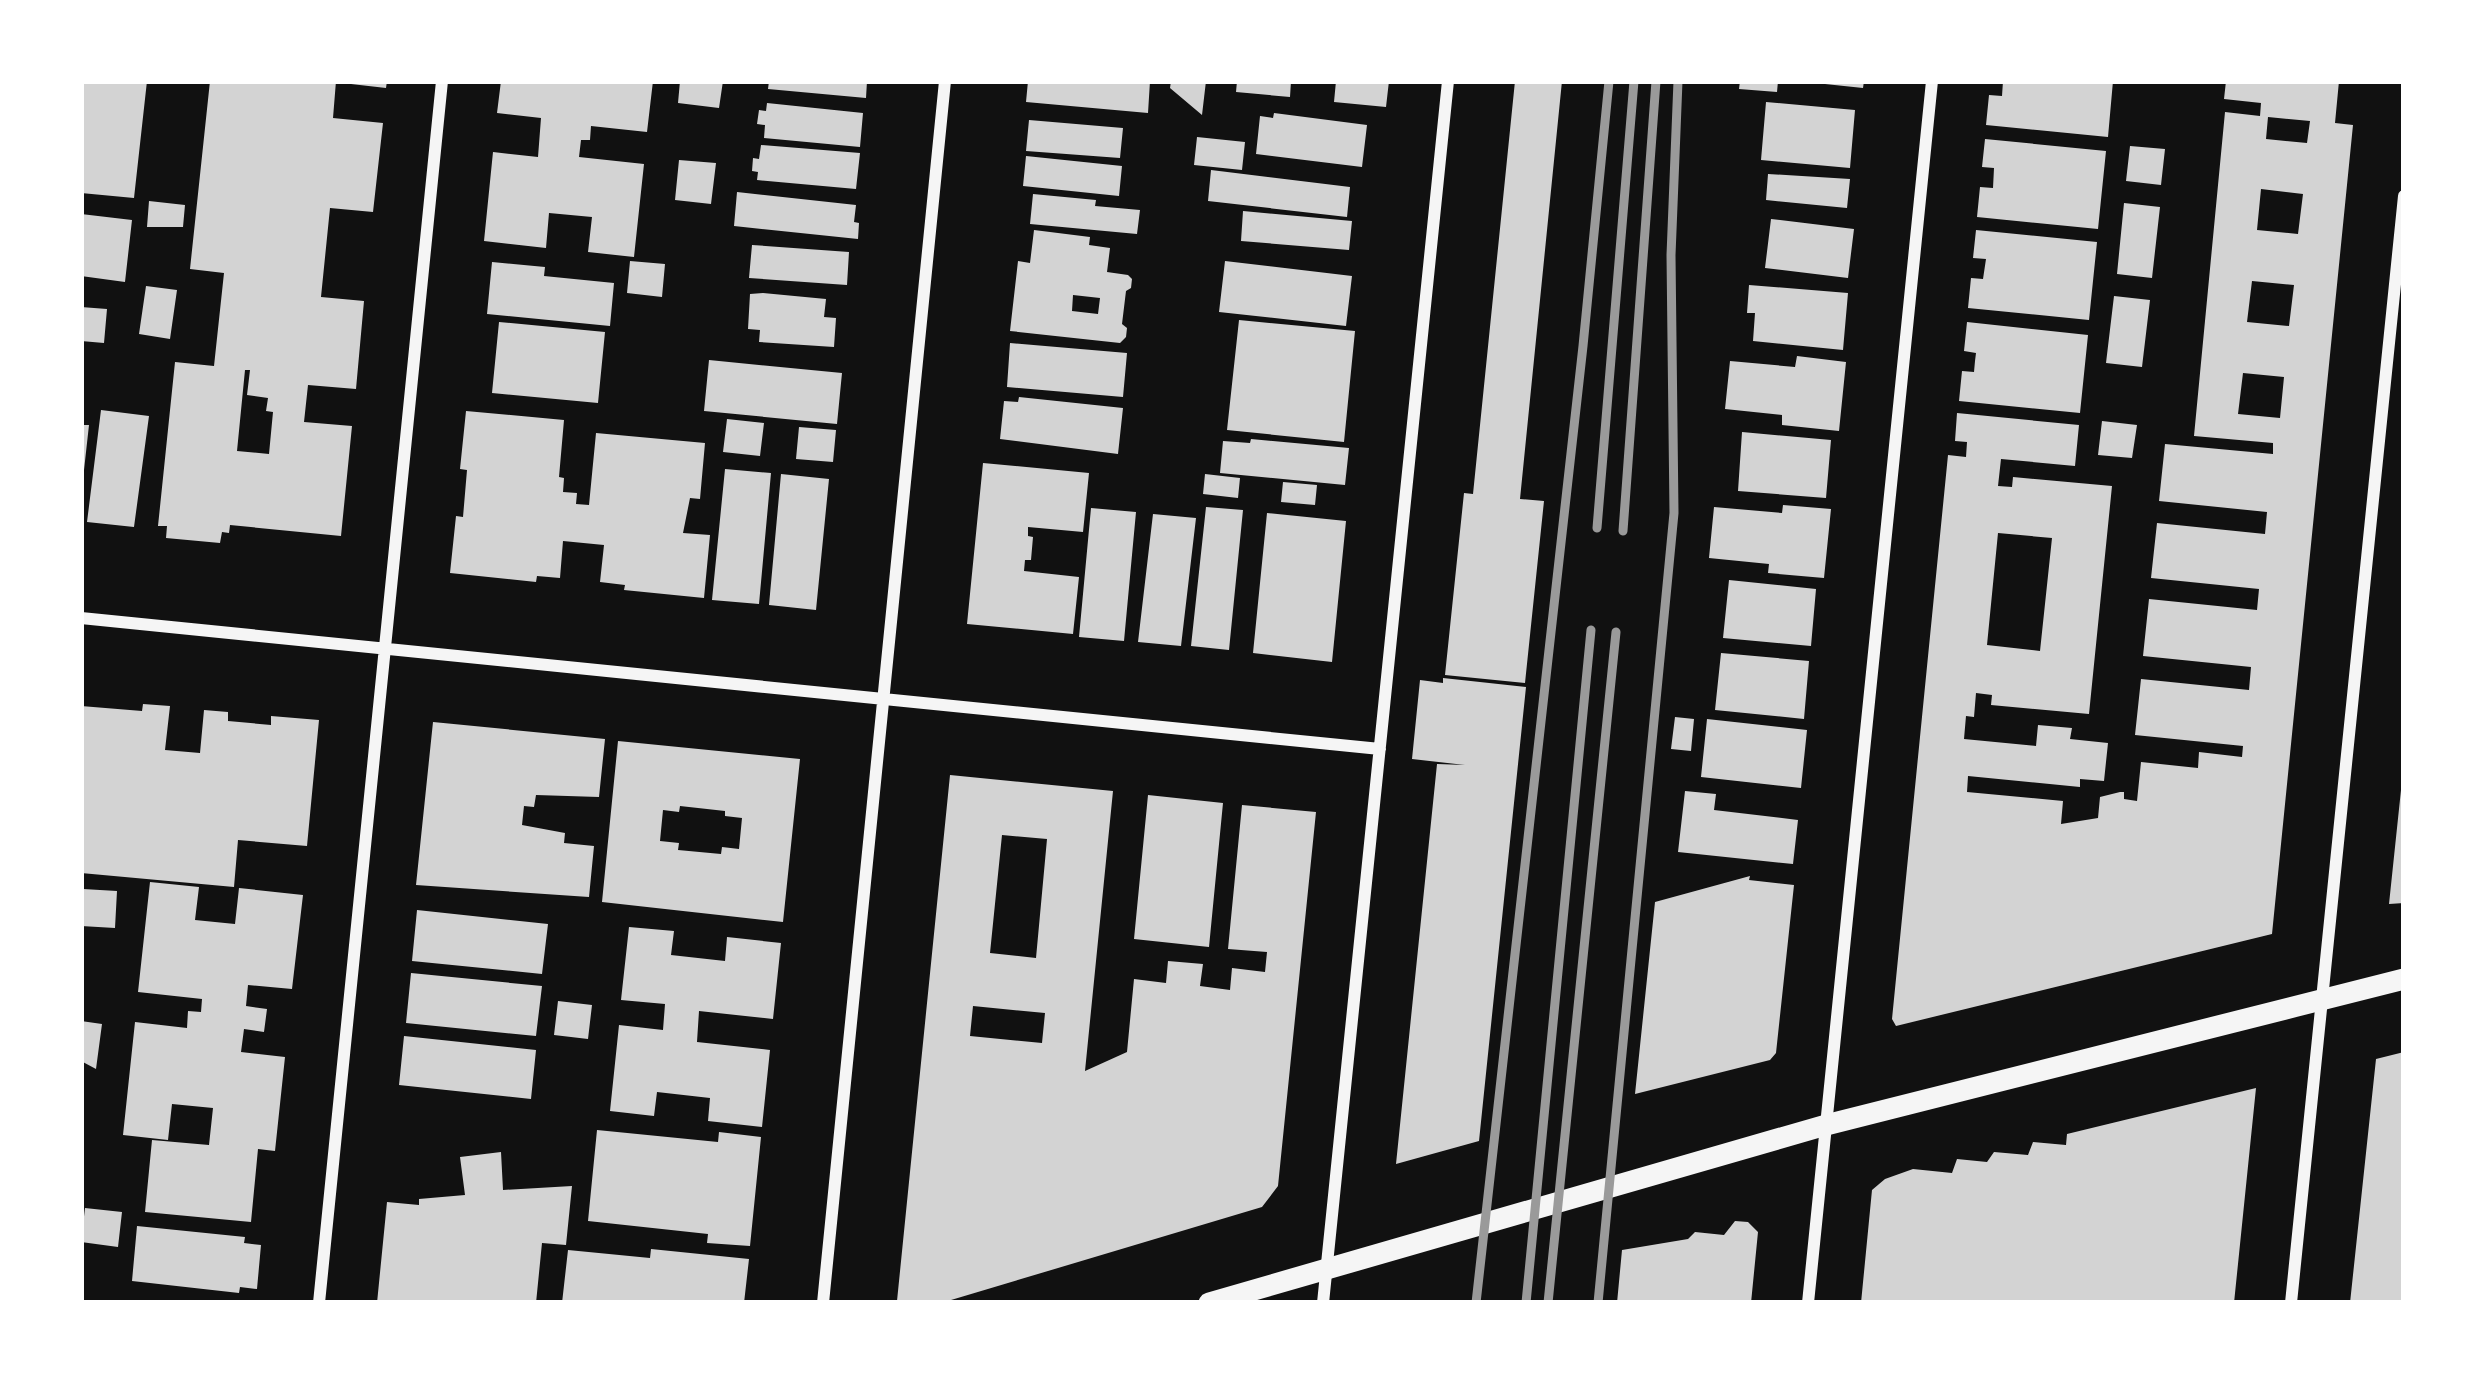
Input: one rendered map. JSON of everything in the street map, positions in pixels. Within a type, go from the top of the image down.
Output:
[{"type":"street","points":[[319,1303],[442,81]]},
{"type":"street","points":[[823,1303],[945,81]]},
{"type":"street","points":[[1323,1303],[1448,81]]},
{"type":"street","points":[[1808,1303],[1932,81]]},
{"type":"street","points":[[2291,1303],[2404,196]]},
{"type":"street","points":[[81,618],[1380,749]]},
{"type":"street","points":[[1209,1303],[1826,1126],[2404,979]]},
{"type":"building","points":[[81,81],[147,81],[134,198],[81,193]]},
{"type":"building","points":[[210,81],[336,81],[333,118],[383,123],[373,212],[330,208],[321,297],[364,301],[356,389],[308,385],[304,422],[352,426],[341,536],[230,525],[220,543],[166,538],[167,526],[158,526],[175,362],[214,366],[224,273],[190,269]],"holes":[[[245,370],[250,370],[247,395],[268,398],[266,411],[273,412],[269,454],[237,451]]]},
{"type":"building","points":[[352,81],[387,81],[386,88]]},
{"type":"building","points":[[501,81],[653,81],[647,132],[591,126],[590,140],[581,140],[579,157],[644,164],[634,257],[588,252],[592,217],[549,213],[546,248],[484,241],[493,152],[538,157],[541,118],[497,113]]},
{"type":"building","points":[[680,81],[723,81],[719,108],[678,103]]},
{"type":"building","points":[[769,81],[867,81],[866,98],[768,89]]},
{"type":"building","points":[[1028,81],[1150,81],[1148,113],[1026,102]]},
{"type":"building","points":[[1171,81],[1206,81],[1202,115],[1170,88]]},
{"type":"building","points":[[1237,81],[1291,81],[1290,97],[1236,92]]},
{"type":"building","points":[[1336,81],[1389,81],[1386,107],[1334,102]]},
{"type":"building","points":[[1515,81],[1562,81],[1520,499],[1544,501],[1525,683],[1445,675],[1464,493],[1473,494]]},
{"type":"building","points":[[1740,81],[1778,81],[1777,92],[1739,89]]},
{"type":"building","points":[[1825,81],[1864,81],[1863,88]]},
{"type":"building","points":[[2003,81],[2113,81],[2108,137],[1986,125],[1989,95],[2002,96]]},
{"type":"building","points":[[2226,81],[2339,81],[2335,123],[2353,125],[2272,934],[1896,1026],[1892,1019],[1948,455],[1966,457],[1967,442],[1955,441],[1957,413],[2079,425],[2075,466],[2001,459],[1998,486],[2012,487],[2013,477],[2112,486],[2089,714],[1991,705],[1992,695],[1976,693],[1974,717],[1966,716],[1964,739],[2036,746],[2038,725],[2072,728],[2070,739],[2108,743],[2104,781],[2080,779],[2080,787],[1968,776],[1967,792],[2063,801],[2061,824],[2098,818],[2100,797],[2124,792],[2124,799],[2137,801],[2141,762],[2198,768],[2199,752],[2242,757],[2243,746],[2135,735],[2141,679],[2249,690],[2251,667],[2143,656],[2149,599],[2257,610],[2259,589],[2151,578],[2157,523],[2265,534],[2267,512],[2159,501],[2165,444],[2273,454],[2273,443],[2194,436],[2225,112],[2260,116],[2261,103],[2224,99]],"holes":[[[2268,117],[2310,121],[2307,143],[2266,139]],[[2261,189],[2303,194],[2298,234],[2257,230]],[[2252,281],[2294,285],[2289,326],[2247,322]],[[2243,373],[2284,377],[2280,418],[2238,414]],[[1998,533],[2052,538],[2040,651],[1987,645]]]},
{"type":"building","points":[[1766,102],[1855,110],[1850,168],[1761,160]]},
{"type":"building","points":[[767,103],[863,113],[860,147],[764,138],[765,125],[757,124],[759,110],[766,111]]},
{"type":"building","points":[[1274,113],[1367,125],[1362,167],[1256,154],[1260,116],[1273,118]]},
{"type":"building","points":[[1029,120],[1123,128],[1120,158],[1026,151]]},
{"type":"building","points":[[1197,137],[1245,142],[1242,170],[1194,165]]},
{"type":"building","points":[[1985,139],[2106,151],[2098,229],[1977,217],[1980,187],[1993,188],[1994,168],[1982,167]]},
{"type":"building","points":[[761,145],[860,153],[856,189],[757,180],[753,158],[759,159]]},
{"type":"building","points":[[2130,146],[2165,149],[2161,185],[2126,181]]},
{"type":"building","points":[[1026,156],[1122,166],[1119,196],[1023,186]]},
{"type":"building","points":[[679,160],[716,163],[711,204],[675,200]]},
{"type":"building","points":[[1211,170],[1350,187],[1347,217],[1208,201]]},
{"type":"building","points":[[1768,174],[1850,179],[1847,208],[1766,200]]},
{"type":"building","points":[[737,192],[856,205],[858,239],[734,226]]},
{"type":"building","points":[[1033,194],[1140,210],[1137,234],[1030,224]]},
{"type":"building","points":[[149,201],[185,205],[183,227],[147,227]]},
{"type":"building","points":[[2124,203],[2160,207],[2152,278],[2117,274]]},
{"type":"building","points":[[1243,211],[1352,221],[1349,250],[1241,241]]},
{"type":"building","points":[[81,214],[132,220],[125,282],[81,276]]},
{"type":"building","points":[[1771,219],[1854,229],[1848,278],[1765,268]]},
{"type":"building","points":[[1034,230],[1090,237],[1089,245],[1110,248],[1107,272],[1132,279],[1122,324],[1127,328],[1126,337],[1120,343],[1010,331],[1018,261],[1030,263]],"holes":[[[1073,295],[1100,298],[1098,314],[1072,311]]]},
{"type":"building","points":[[1976,230],[2097,242],[2089,320],[1968,308],[1971,278],[1983,279],[1986,259],[1973,258]]},
{"type":"building","points":[[752,245],[849,252],[847,285],[749,278]]},
{"type":"building","points":[[630,261],[665,264],[662,297],[627,293]]},
{"type":"building","points":[[1225,261],[1352,276],[1346,326],[1219,312]]},
{"type":"building","points":[[492,262],[545,267],[544,276],[614,283],[610,326],[487,314]]},
{"type":"building","points":[[1749,285],[1848,293],[1843,350],[1753,341],[1755,313],[1747,313]]},
{"type":"building","points":[[146,286],[177,290],[170,339],[139,334]]},
{"type":"building","points":[[750,294],[826,299],[824,317],[836,318],[834,347],[759,342],[760,330],[748,329]]},
{"type":"building","points":[[2114,296],[2150,300],[2142,367],[2106,363]]},
{"type":"building","points":[[81,307],[107,309],[104,343],[81,341]]},
{"type":"building","points":[[1239,320],[1355,331],[1344,442],[1227,430]]},
{"type":"building","points":[[499,322],[605,332],[598,403],[492,393]]},
{"type":"building","points":[[1967,322],[2088,335],[2080,413],[1959,401],[1962,371],[1974,372],[1976,353],[1964,351]]},
{"type":"building","points":[[1010,343],[1127,353],[1123,397],[1007,387]]},
{"type":"building","points":[[1797,356],[1846,362],[1839,431],[1782,425],[1782,415],[1725,409],[1730,361],[1795,367]]},
{"type":"building","points":[[709,360],[842,373],[837,424],[704,411]]},
{"type":"building","points":[[1019,397],[1123,408],[1118,454],[1000,439],[1004,401],[1018,402]]},
{"type":"building","points":[[101,410],[149,416],[134,527],[87,522]]},
{"type":"building","points":[[466,411],[564,420],[559,477],[564,478],[563,492],[577,493],[576,504],[589,505],[596,433],[705,443],[700,499],[690,498],[683,533],[710,535],[704,598],[624,590],[625,585],[600,582],[604,545],[563,541],[560,578],[537,576],[536,582],[450,573],[456,516],[463,517],[467,470],[460,469]]},
{"type":"building","points":[[727,419],[764,423],[760,456],[723,452]]},
{"type":"building","points":[[2102,421],[2137,425],[2132,458],[2098,455]]},
{"type":"building","points":[[81,425],[89,425],[84,470],[81,470]]},
{"type":"building","points":[[799,427],[836,430],[833,462],[796,459]]},
{"type":"building","points":[[1742,432],[1831,440],[1826,498],[1738,491]]},
{"type":"building","points":[[1251,439],[1349,448],[1345,485],[1220,473],[1223,441],[1250,443]]},
{"type":"building","points":[[983,463],[1089,473],[1083,532],[1028,527],[1028,536],[1033,537],[1031,560],[1025,560],[1024,571],[1079,577],[1073,634],[967,624]]},
{"type":"building","points":[[725,469],[771,473],[759,604],[712,600]]},
{"type":"building","points":[[781,474],[829,479],[816,610],[769,605]]},
{"type":"building","points":[[1205,474],[1240,478],[1238,498],[1203,494]]},
{"type":"building","points":[[1283,482],[1317,485],[1315,505],[1281,502]]},
{"type":"building","points":[[1783,505],[1831,509],[1824,578],[1768,573],[1769,564],[1709,558],[1714,507],[1782,513]]},
{"type":"building","points":[[1206,507],[1243,510],[1229,650],[1191,646]]},
{"type":"building","points":[[1091,508],[1136,512],[1124,641],[1079,637]]},
{"type":"building","points":[[1267,513],[1346,521],[1332,662],[1253,653]]},
{"type":"building","points":[[1153,514],[1196,518],[1181,646],[1138,642]]},
{"type":"building","points":[[1729,580],[1816,589],[1811,646],[1723,638]]},
{"type":"building","points":[[1721,653],[1809,661],[1804,719],[1715,710]]},
{"type":"building","points":[[1443,678],[1526,687],[1479,1141],[1396,1164],[1437,764],[1465,765],[1412,759],[1420,680],[1443,683]]},
{"type":"building","points":[[143,704],[170,706],[165,750],[200,753],[204,710],[228,712],[228,721],[271,725],[271,716],[319,720],[307,846],[238,840],[234,887],[81,873],[81,706],[142,711]]},
{"type":"building","points":[[1675,717],[1694,719],[1691,751],[1671,749]]},
{"type":"building","points":[[1707,719],[1807,730],[1801,788],[1701,777]]},
{"type":"building","points":[[433,722],[605,739],[599,797],[536,795],[534,807],[524,806],[522,825],[565,833],[564,843],[594,846],[589,897],[416,885]]},
{"type":"building","points":[[618,741],[800,759],[783,922],[602,902]],"holes":[[[680,806],[725,811],[725,816],[742,818],[739,849],[722,847],[721,854],[678,850],[679,843],[660,841],[663,810],[679,812]]]},
{"type":"building","points":[[950,775],[1113,791],[1085,1071],[1127,1052],[1134,979],[1166,983],[1168,961],[1203,964],[1200,986],[1230,990],[1232,968],[1265,972],[1267,952],[1228,949],[1242,805],[1316,812],[1278,1186],[1262,1207],[941,1303],[897,1301]],"holes":[[[1002,835],[1047,839],[1036,958],[990,953]],[[973,1006],[1045,1013],[1042,1043],[970,1036]]]},
{"type":"building","points":[[2401,790],[2404,903],[2389,904]]},
{"type":"building","points":[[1685,791],[1716,794],[1714,810],[1798,820],[1793,864],[1678,852]]},
{"type":"building","points":[[1148,795],[1223,803],[1209,947],[1134,939]]},
{"type":"building","points":[[1750,876],[1749,880],[1794,885],[1776,1053],[1770,1060],[1635,1094],[1655,902]]},
{"type":"building","points":[[150,882],[199,887],[195,920],[235,924],[239,888],[303,895],[292,989],[248,985],[246,1006],[267,1009],[264,1032],[244,1029],[241,1052],[285,1057],[275,1151],[258,1149],[251,1222],[145,1212],[152,1140],[209,1145],[213,1108],[172,1104],[168,1140],[123,1135],[135,1022],[187,1028],[188,1011],[201,1012],[202,999],[138,992]]},
{"type":"building","points":[[83,889],[117,891],[115,928],[81,926]]},
{"type":"building","points":[[417,910],[548,924],[542,974],[412,961]]},
{"type":"building","points":[[629,927],[674,931],[671,955],[725,961],[727,937],[781,943],[773,1019],[699,1011],[697,1042],[770,1050],[762,1127],[708,1121],[710,1098],[657,1092],[654,1116],[610,1111],[619,1025],[663,1030],[665,1004],[621,1000]]},
{"type":"building","points":[[411,973],[542,986],[536,1036],[406,1023]]},
{"type":"building","points":[[558,1001],[592,1005],[588,1039],[554,1035]]},
{"type":"building","points":[[81,1021],[102,1024],[96,1069],[81,1061]]},
{"type":"building","points":[[404,1036],[536,1050],[531,1099],[399,1085]]},
{"type":"building","points":[[2404,1052],[2404,1303],[2350,1303],[2376,1059]]},
{"type":"building","points":[[2256,1088],[2234,1303],[1861,1303],[1872,1190],[1885,1179],[1913,1169],[1952,1173],[1957,1159],[1987,1162],[1994,1152],[2028,1155],[2033,1142],[2066,1145],[2067,1134]]},
{"type":"building","points":[[597,1130],[718,1142],[719,1132],[761,1137],[750,1246],[707,1243],[708,1234],[588,1221]]},
{"type":"building","points":[[501,1152],[503,1190],[572,1186],[566,1245],[542,1243],[536,1303],[377,1303],[387,1202],[419,1205],[419,1199],[465,1195],[460,1157]]},
{"type":"building","points":[[85,1208],[122,1212],[118,1247],[81,1242]]},
{"type":"building","points":[[1735,1221],[1748,1222],[1758,1232],[1751,1303],[1617,1303],[1622,1250],[1688,1239],[1695,1232],[1724,1235]]},
{"type":"building","points":[[137,1226],[245,1237],[244,1243],[261,1245],[257,1289],[240,1287],[239,1293],[132,1281]]},
{"type":"building","points":[[651,1249],[749,1259],[744,1303],[562,1303],[568,1250],[650,1258]]},
{"type":"railway","points":[[1476,1303],[1609,81]]},
{"type":"railway","points":[[1597,528],[1634,81]]},
{"type":"railway","points":[[1623,531],[1656,81]]},
{"type":"railway","points":[[1598,1303],[1674,513],[1671,255],[1678,81]]},
{"type":"railway","points":[[1526,1303],[1591,630]]},
{"type":"railway","points":[[1548,1303],[1616,632]]}]
